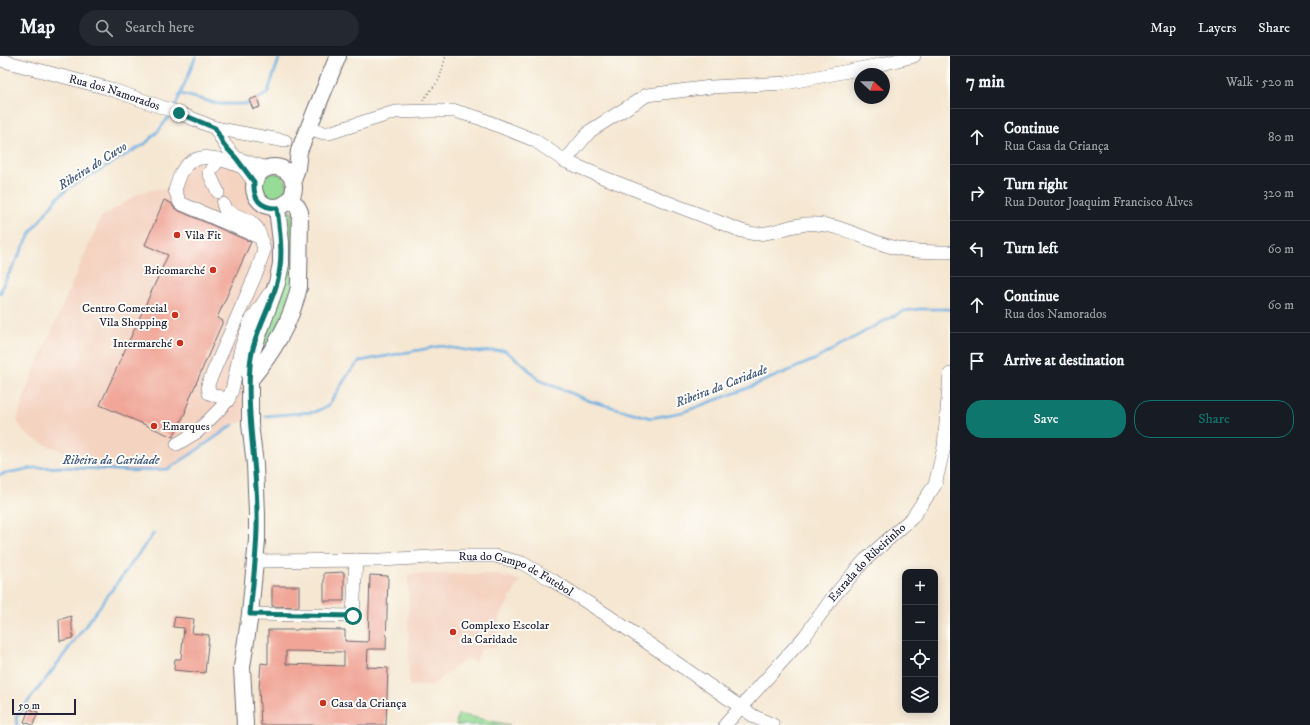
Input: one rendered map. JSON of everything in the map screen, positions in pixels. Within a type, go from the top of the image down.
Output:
[{"type":"main road","points":[[293,181],[297,168],[299,151],[338,56]]},
{"type":"main road","points":[[250,380],[268,357],[283,332],[297,299],[299,287],[300,212],[297,206],[284,204],[270,208],[264,206],[255,196],[253,189],[254,182],[256,176],[260,172],[270,168],[299,151]]},
{"type":"main road","points":[[245,725],[242,667],[250,614],[257,540],[255,464],[250,424],[250,380],[252,352],[277,283],[281,254],[284,204],[293,195],[294,188],[293,181],[286,171],[270,168]]},
{"type":"street","points":[[565,161],[590,130],[647,95],[711,87],[786,83],[874,66],[914,56]]},
{"type":"street","name":"Rua dos Namorados","points":[[0,60],[107,88],[166,108],[215,128],[285,141]]},
{"type":"street","points":[[309,128],[324,133],[329,133],[395,112],[455,112],[479,118],[534,140],[565,161],[742,231],[756,234],[770,232],[794,225],[815,223],[837,226],[888,246],[910,251],[950,252]]},
{"type":"street","points":[[215,128],[224,145],[254,182]]},
{"type":"street","points":[[261,238],[180,203],[175,190],[182,172],[190,162],[199,158],[210,157],[270,168]]},
{"type":"street","points":[[219,159],[209,173],[225,210],[251,222],[258,228],[264,250],[258,269],[208,384],[209,393],[228,400]]},
{"type":"street","points":[[177,444],[197,432],[228,400],[232,390],[241,348],[250,322],[277,283]]},
{"type":"street","name":"Estrada do Ribeirinho","points":[[724,725],[805,636],[833,597],[865,560],[912,518],[935,485],[944,446],[950,374]]},
{"type":"street","name":"Rua do Campo de Futebol","points":[[255,561],[495,556],[522,562],[610,617],[755,717],[773,725]]},
{"type":"street","points":[[250,614],[353,616],[356,560]]},
{"type":"path","points":[[422,102],[439,80],[446,56]]},
{"type":"shaded area","points":[[190,162],[230,162],[254,182],[253,189],[255,196],[264,205],[270,208],[281,242],[250,419],[233,425],[168,469],[131,471],[98,470],[67,453],[44,444],[24,433],[17,420],[27,388],[101,217],[140,193],[157,189],[175,190]]},
{"type":"shaded area","name":"Complexo Escolar da Caridade","points":[[408,574],[500,574],[500,577],[511,577],[520,581],[500,617],[495,648],[481,649],[476,661],[465,660],[431,686],[409,686]]},
{"type":"green space","points":[[274,173],[284,176],[287,186],[284,196],[274,199],[264,196],[261,186],[264,176]]},
{"type":"green space","points":[[290,211],[292,212],[294,289],[267,351],[257,357],[280,301],[284,287],[285,215]]},
{"type":"green space","points":[[458,714],[510,725],[456,725]]},
{"type":"building","points":[[257,97],[260,107],[253,109],[249,100]]},
{"type":"building","name":"Centro Comercial Vila Shopping","points":[[164,200],[171,203],[177,210],[251,242],[217,318],[223,321],[191,395],[186,411],[173,437],[100,405],[168,255],[145,245]]},
{"type":"building","points":[[344,572],[344,601],[324,601],[324,573]]},
{"type":"building","name":"Casa da Criança","points":[[370,575],[388,576],[386,649],[368,649],[367,667],[388,668],[386,725],[261,725],[259,689],[261,663],[268,664],[268,630],[345,630],[345,641],[368,642]],"holes":[[[286,651],[344,652],[344,666],[286,664]]]},
{"type":"building","points":[[272,586],[299,586],[299,607],[272,606]]},
{"type":"building","points":[[71,616],[73,638],[60,641],[59,620]]},
{"type":"building","points":[[175,617],[194,619],[192,633],[209,635],[205,673],[174,670],[175,659],[181,659],[184,628],[173,627]]},
{"type":"building","points":[[29,709],[38,712],[33,725],[24,722]]},
{"type":"waterway","name":"Ribeira do Cuvo","points":[[175,107],[196,56]]},
{"type":"waterway","points":[[181,94],[219,104],[247,104],[267,94],[280,56]]},
{"type":"waterway","name":"Ribeira do Cuvo","points":[[0,293],[32,231],[56,199],[70,187],[145,144],[159,130],[170,115]]},
{"type":"waterway","name":"Ribeira da Caridade","points":[[265,416],[314,412],[328,406],[349,373],[360,361],[441,346],[478,352],[504,350],[523,364],[539,380],[590,401],[651,418],[683,412],[743,390],[816,359],[904,311],[919,309],[949,309]]},
{"type":"waterway","name":"Ribeira da Caridade","points":[[0,475],[34,468],[61,467],[131,471],[168,469],[233,425]]},
{"type":"waterway","points":[[17,725],[16,717],[52,671],[154,533]]},
{"type":"place","name":"Vila Fit","points":[[177,235]]},
{"type":"place","name":"Bricomarché","points":[[213,270]]},
{"type":"place","name":"Centro Comercial Vila Shopping","points":[[175,315]]},
{"type":"place","name":"Intermarché","points":[[180,343]]},
{"type":"place","name":"Emarques","points":[[154,426]]},
{"type":"place","name":"Complexo Escolar da Caridade","points":[[453,632]]},
{"type":"place","name":"Casa da Criança","points":[[323,703]]},
{"type":"route","points":[[179,113],[215,128],[224,145],[254,182],[253,189],[255,196],[264,206],[277,208],[281,254],[277,283],[252,352],[250,366],[250,424],[255,464],[257,540],[250,614],[353,616]]}]
